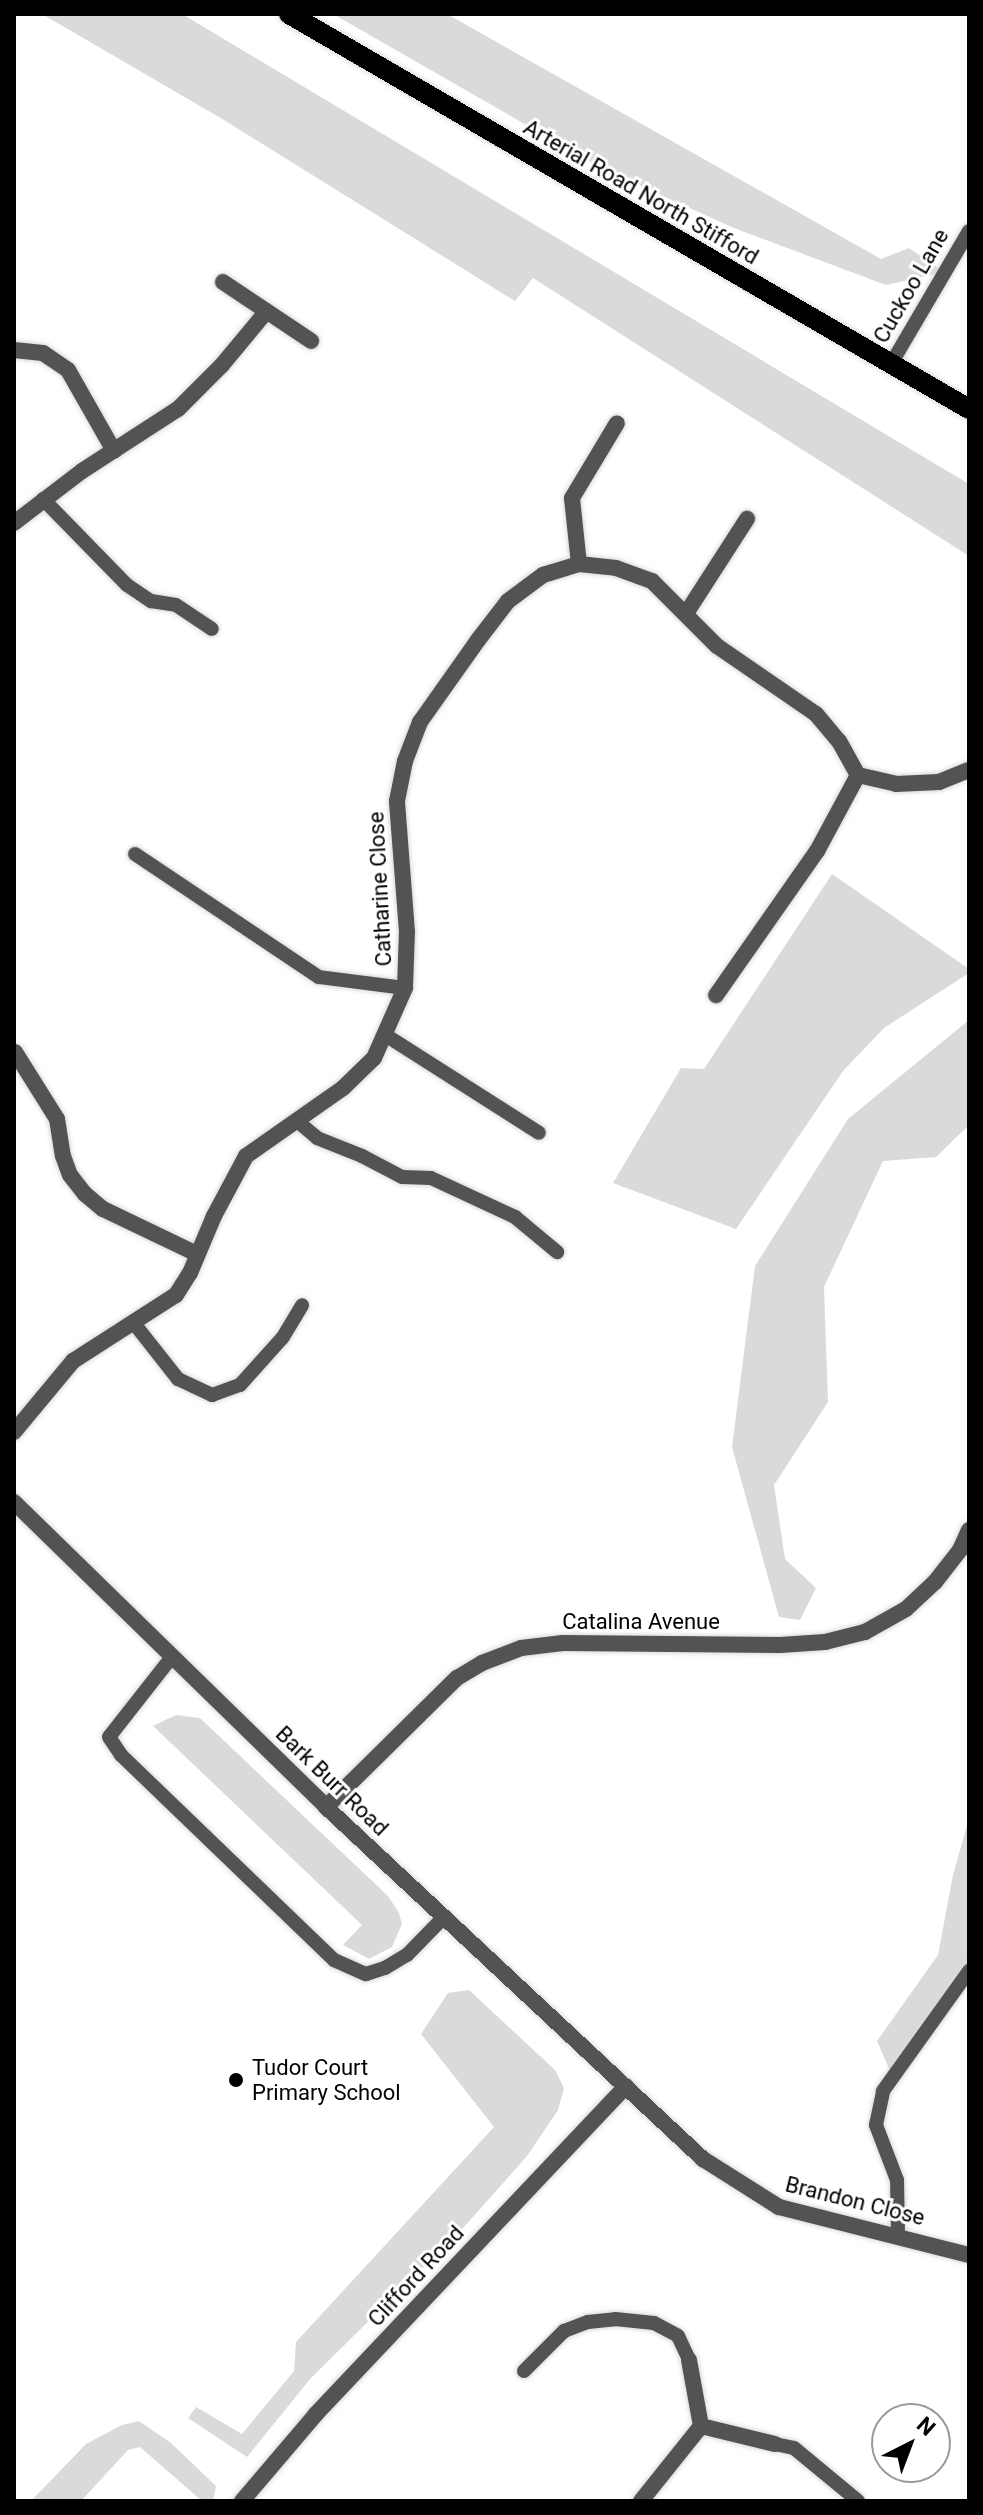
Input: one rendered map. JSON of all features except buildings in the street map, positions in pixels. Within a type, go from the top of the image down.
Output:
[{"type":"main road","name":"Arterial Road North Stifford","points":[[289,14],[969,409]]},
{"type":"street","points":[[223,282],[311,341]]},
{"type":"street","points":[[14,523],[43,499],[178,409],[222,365],[266,312]]},
{"type":"street","points":[[14,350],[43,353],[68,370],[114,451]]},
{"type":"street","points":[[579,564],[572,498],[617,423]]},
{"type":"street","points":[[687,612],[747,519]]},
{"type":"street","name":"Catharine Close","points":[[14,1432],[73,1361],[176,1295],[240,1163],[256,1147],[297,1121],[359,1074],[387,1036],[405,988],[407,932],[397,801],[405,761],[420,722],[508,601],[543,575],[579,564],[616,568],[652,581],[687,612],[717,646],[816,714],[839,741],[858,775]]},
{"type":"street","points":[[716,995],[817,851],[858,775],[896,784],[939,782],[969,770]]},
{"type":"street","points":[[15,1052],[57,1119],[63,1156],[70,1175],[85,1194],[103,1209],[197,1254]]},
{"type":"street","name":"Bark Burr Road","points":[[14,1502],[326,1807],[626,2086]]},
{"type":"street","name":"Catalina Avenue","points":[[326,1807],[457,1678],[482,1663],[521,1648],[563,1643],[780,1645],[825,1642],[865,1632],[906,1609],[935,1582],[960,1550],[969,1530]]},
{"type":"street","name":"Brandon Close","points":[[626,2086],[703,2159],[779,2207],[969,2255]]},
{"type":"street","name":"Clifford Road","points":[[242,2501],[316,2414],[626,2086]]},
{"type":"street","points":[[641,2501],[701,2426],[689,2360]]},
{"type":"street","points":[[701,2426],[775,2444]]},
{"type":"lane","name":"Cuckoo Lane","points":[[891,364],[969,231]]},
{"type":"lane","points":[[43,499],[127,585],[151,601],[176,605],[212,629]]},
{"type":"lane","points":[[135,854],[319,977],[405,988]]},
{"type":"lane","points":[[387,1036],[539,1133]]},
{"type":"lane","points":[[297,1121],[317,1138],[362,1156],[402,1177],[431,1178],[515,1217],[557,1252]]},
{"type":"lane","points":[[133,1322],[178,1379],[212,1395],[240,1385],[283,1337],[302,1305]]},
{"type":"lane","points":[[171,1658],[109,1737],[121,1755],[334,1960],[366,1974],[385,1968],[407,1955],[444,1917]]},
{"type":"lane","points":[[898,2235],[897,2180],[876,2125],[883,2091],[969,1971]]},
{"type":"lane","points":[[524,2371],[564,2331],[588,2322],[615,2319],[654,2323],[678,2336],[689,2360]]},
{"type":"lane","points":[[775,2444],[794,2448],[858,2501]]},
{"type":"shaded area","points":[[42,14],[182,14],[969,484],[969,556],[533,278],[515,301],[224,120]]},
{"type":"shaded area","points":[[333,14],[447,14],[881,259],[909,248],[944,272],[886,285],[734,228],[603,169]]},
{"type":"shaded area","points":[[832,874],[969,969],[969,973],[884,1028],[843,1071],[736,1229],[613,1183],[681,1068],[704,1069]]},
{"type":"shaded area","points":[[969,1020],[969,1125],[936,1157],[883,1161],[824,1287],[828,1402],[774,1485],[785,1559],[816,1588],[800,1620],[779,1617],[732,1447],[755,1266],[848,1119]]},
{"type":"shaded area","points":[[176,1715],[200,1718],[388,1896],[402,1924],[392,1947],[369,1959],[343,1945],[362,1925],[153,1726]]},
{"type":"shaded area","points":[[969,1818],[969,1962],[893,2078],[877,2041],[938,1955],[953,1875]]},
{"type":"shaded area","points":[[469,1990],[555,2070],[564,2088],[558,2110],[527,2156],[463,2228],[311,2378],[247,2457],[188,2418],[196,2407],[242,2434],[294,2371],[296,2342],[494,2127],[421,2034],[448,1993]]},
{"type":"shaded area","points":[[139,2421],[171,2443],[216,2486],[213,2501],[202,2501],[140,2447],[128,2450],[81,2501],[31,2501],[86,2444],[122,2425]]},
{"type":"place","name":"Tudor Court Primary School","points":[[236,2080]]}]
